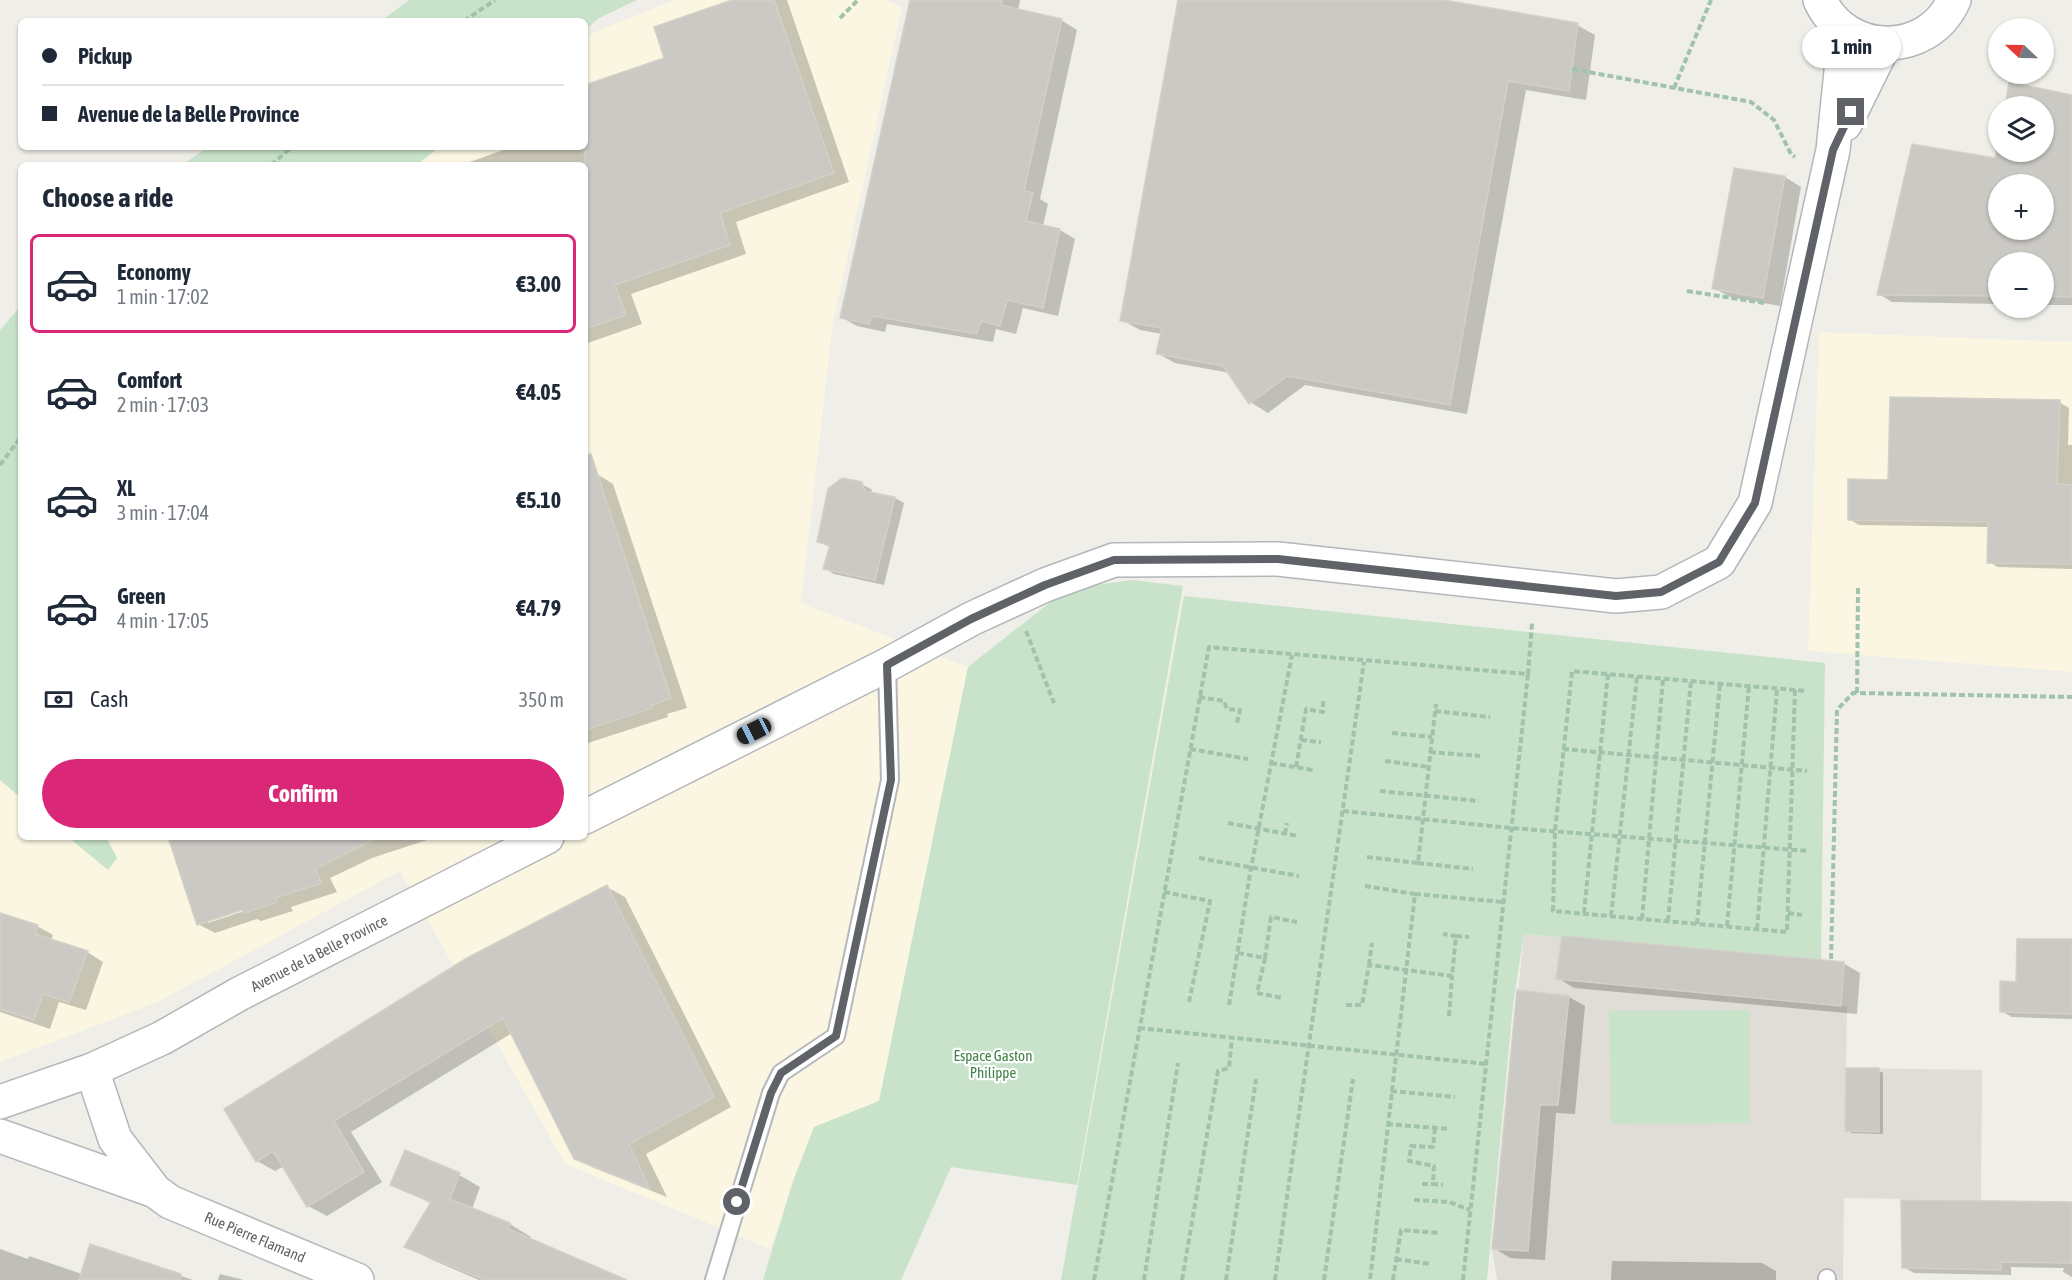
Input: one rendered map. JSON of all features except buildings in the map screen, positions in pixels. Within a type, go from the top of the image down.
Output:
[{"type":"main road","points":[[1820,0],[1828,15],[1845,32],[1870,43],[1884,45],[1906,42],[1927,32],[1945,17],[1955,1]]},
{"type":"main road","points":[[588,816],[887,665],[971,619],[1114,560],[1278,559],[1616,596],[1661,592],[1719,562],[1755,503],[1833,150],[1845,32]]},
{"type":"main road","points":[[1833,150],[1884,45]]},
{"type":"main road","name":"Avenue de la Belle Province","points":[[92,1070],[162,1038],[239,994],[541,840]]},
{"type":"main road","points":[[0,1102],[92,1070]]},
{"type":"main road","name":"Rue Pierre Flamand","points":[[92,1070],[115,1139],[155,1191],[170,1202],[357,1280]]},
{"type":"main road","name":"Rue Pierre Flamand","points":[[0,1136],[155,1191]]},
{"type":"lane","points":[[714,1280],[771,1093],[781,1073],[836,1036],[891,780],[887,665]]},
{"type":"path","points":[[468,18],[495,0]]},
{"type":"path","points":[[840,18],[858,0]]},
{"type":"path","points":[[1674,88],[1712,0]]},
{"type":"path","points":[[1572,69],[1751,102],[1774,120],[1791,154],[1800,159]]},
{"type":"path","points":[[274,162],[288,150]]},
{"type":"path","points":[[1687,291],[1756,301]]},
{"type":"path","points":[[0,465],[18,441]]},
{"type":"path","points":[[1463,1280],[1536,587]]},
{"type":"path","points":[[1857,693],[1858,588]]},
{"type":"path","points":[[1014,600],[1054,703]]},
{"type":"path","points":[[1094,1280],[1209,646],[1364,662],[1528,674]]},
{"type":"path","points":[[1229,1005],[1258,829],[1292,655]]},
{"type":"path","points":[[1275,1280],[1364,662]]},
{"type":"path","points":[[1795,690],[1787,932],[1553,910],[1555,831],[1572,671],[1637,677],[1691,681],[1720,684],[1749,686],[1777,689],[1795,690],[1804,691]]},
{"type":"path","points":[[1584,913],[1608,674]]},
{"type":"path","points":[[1611,916],[1637,677]]},
{"type":"path","points":[[1642,919],[1664,679]]},
{"type":"path","points":[[1668,921],[1678,841],[1691,681]]},
{"type":"path","points":[[1697,924],[1720,684]]},
{"type":"path","points":[[1727,927],[1749,686]]},
{"type":"path","points":[[1757,929],[1777,689]]},
{"type":"path","points":[[1831,959],[1837,710],[1853,693],[2072,697]]},
{"type":"path","points":[[1199,697],[1224,701],[1227,709],[1240,710],[1237,723]]},
{"type":"path","points":[[1296,767],[1306,709],[1323,712],[1323,701]]},
{"type":"path","points":[[1418,863],[1436,704]]},
{"type":"path","points":[[1435,711],[1490,717]]},
{"type":"path","points":[[1392,733],[1432,737]]},
{"type":"path","points":[[1301,740],[1321,742]]},
{"type":"path","points":[[1190,749],[1248,759]]},
{"type":"path","points":[[1563,749],[1793,772],[1807,771]]},
{"type":"path","points":[[1430,752],[1480,756]]},
{"type":"path","points":[[1385,761],[1428,767]]},
{"type":"path","points":[[1271,763],[1313,770]]},
{"type":"path","points":[[1380,791],[1425,798],[1479,801]]},
{"type":"path","points":[[1343,811],[1511,828],[1809,851]]},
{"type":"path","points":[[1228,823],[1298,837]]},
{"type":"path","points":[[1285,834],[1287,823]]},
{"type":"path","points":[[1367,857],[1473,869]]},
{"type":"path","points":[[1199,858],[1299,876]]},
{"type":"path","points":[[1365,886],[1415,894],[1503,902]]},
{"type":"path","points":[[1164,892],[1210,901],[1189,1002]]},
{"type":"path","points":[[1370,1280],[1415,894]]},
{"type":"path","points":[[1788,913],[1802,915]]},
{"type":"path","points":[[1283,998],[1257,993],[1271,916],[1297,922]]},
{"type":"path","points":[[1443,934],[1469,937]]},
{"type":"path","points":[[1449,1016],[1456,936]]},
{"type":"path","points":[[1346,1005],[1362,1005],[1372,943]]},
{"type":"path","points":[[1238,953],[1265,958]]},
{"type":"path","points":[[1369,966],[1452,976]]},
{"type":"path","points":[[1139,1028],[1486,1064]]},
{"type":"path","points":[[1182,1280],[1218,1071],[1229,1068],[1232,1038]]},
{"type":"path","points":[[1144,1280],[1178,1064]]},
{"type":"path","points":[[1324,1280],[1353,1078]]},
{"type":"path","points":[[1226,1280],[1256,1079]]},
{"type":"path","points":[[1391,1091],[1455,1097]]},
{"type":"path","points":[[1387,1125],[1449,1129]]},
{"type":"path","points":[[1433,1184],[1434,1166],[1409,1161],[1412,1146],[1433,1147],[1435,1128]]},
{"type":"path","points":[[1422,1184],[1443,1185]]},
{"type":"path","points":[[1414,1200],[1449,1202],[1470,1210]]},
{"type":"path","points":[[1393,1280],[1401,1230],[1440,1233]]},
{"type":"path","points":[[1396,1259],[1430,1264]]},
{"type":"shaded area","points":[[674,0],[885,0],[902,7],[833,322],[801,603],[968,667],[879,1101],[814,1128],[770,1249],[565,1164],[400,871],[158,1002],[0,1062],[0,646],[18,614],[18,840],[588,840],[588,162],[420,162],[434,150],[588,150],[588,35]]},
{"type":"shaded area","points":[[1819,332],[2072,342],[2072,672],[1808,651]]},
{"type":"shaded area","points":[[1524,934],[1844,962],[1840,1005],[1847,1006],[1846,1068],[1982,1070],[1981,1200],[1844,1198],[1843,1280],[1497,1280],[1492,1249]]},
{"type":"green space","points":[[409,0],[637,0],[599,18],[588,27],[588,18],[385,18]]},
{"type":"green space","points":[[204,150],[436,150],[420,162],[186,162]]},
{"type":"green space","points":[[18,309],[18,795],[0,780],[0,330]]},
{"type":"green space","name":"Espace Gaston Philippe","points":[[1132,580],[1183,586],[1077,1185],[951,1167],[901,1280],[763,1280],[793,1181],[814,1127],[879,1101],[968,667],[1067,589]]},
{"type":"green space","points":[[1184,596],[1825,663],[1821,960],[1524,934],[1513,1005],[1487,1280],[1061,1280]]},
{"type":"green space","points":[[72,840],[108,840],[117,858],[108,870]]},
{"type":"green space","points":[[1749,1010],[1750,1123],[1611,1124],[1609,1011]]},
{"type":"route","points":[[737,1202],[771,1093],[781,1073],[836,1036],[861,910],[891,780],[887,665],[971,619],[1045,585],[1114,560],[1278,559],[1616,596],[1661,592],[1719,562],[1755,503],[1833,150],[1851,112]]}]
